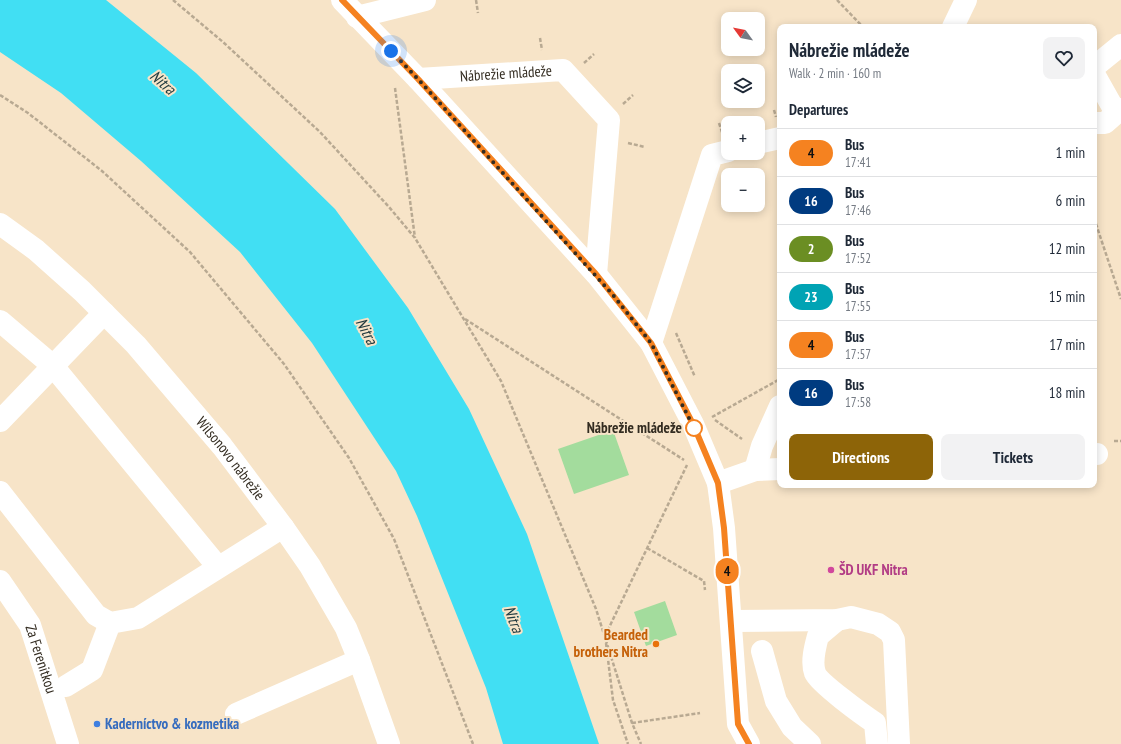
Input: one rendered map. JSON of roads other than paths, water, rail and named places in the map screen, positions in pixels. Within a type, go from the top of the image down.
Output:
[{"type":"street","points":[[342,0],[418,79],[596,274],[651,343],[693,424],[718,483],[724,528],[738,724],[749,744]]},
{"type":"street","points":[[357,17],[425,0]]},
{"type":"street","points":[[954,24],[966,0]]},
{"type":"street","points":[[1097,65],[1121,45]]},
{"type":"street","name":"Nábrežie mládeže","points":[[418,79],[563,70],[609,120],[596,274]]},
{"type":"street","points":[[1097,78],[1119,111],[1105,122],[1097,123]]},
{"type":"street","points":[[765,142],[777,139]]},
{"type":"street","points":[[651,343],[712,155],[721,153]]},
{"type":"street","name":"Wilsonovo nábrežie","points":[[0,224],[36,250],[82,291],[136,345],[222,446],[283,527],[310,566],[346,628],[389,744]]},
{"type":"street","points":[[0,421],[104,313]]},
{"type":"street","points":[[0,321],[53,366],[218,567]]},
{"type":"street","points":[[755,470],[762,446],[777,413]]},
{"type":"street","points":[[718,483],[755,470],[777,469]]},
{"type":"street","points":[[0,492],[96,615],[110,623],[138,618],[283,527]]},
{"type":"street","name":"Za Ferenitkou","points":[[0,581],[30,625],[68,744]]},
{"type":"street","points":[[731,621],[837,620],[851,617],[878,624],[890,632],[894,640],[899,744]]},
{"type":"street","points":[[837,620],[818,636],[814,657],[815,674],[830,688],[875,723],[876,744]]},
{"type":"street","points":[[66,686],[92,670],[110,623]]},
{"type":"street","points":[[762,651],[776,701],[792,727],[810,744]]},
{"type":"street","points":[[236,714],[359,660]]},
{"type":"water","name":"Nitra","points":[[0,0],[106,0],[196,73],[335,209],[408,308],[469,409],[527,534],[599,744],[503,744],[486,688],[417,516],[396,471],[312,343],[240,252],[141,161],[61,93],[0,52]]},
{"type":"place","name":"Nábrežie mládeže","points":[[694,428]]},
{"type":"place","name":"ŠD UKF Nitra","points":[[831,570]]},
{"type":"place","name":"Bearded brothers Nitra","points":[[656,644]]},
{"type":"place","name":"Kaderníctvo & kozmetika","points":[[97,724]]}]
